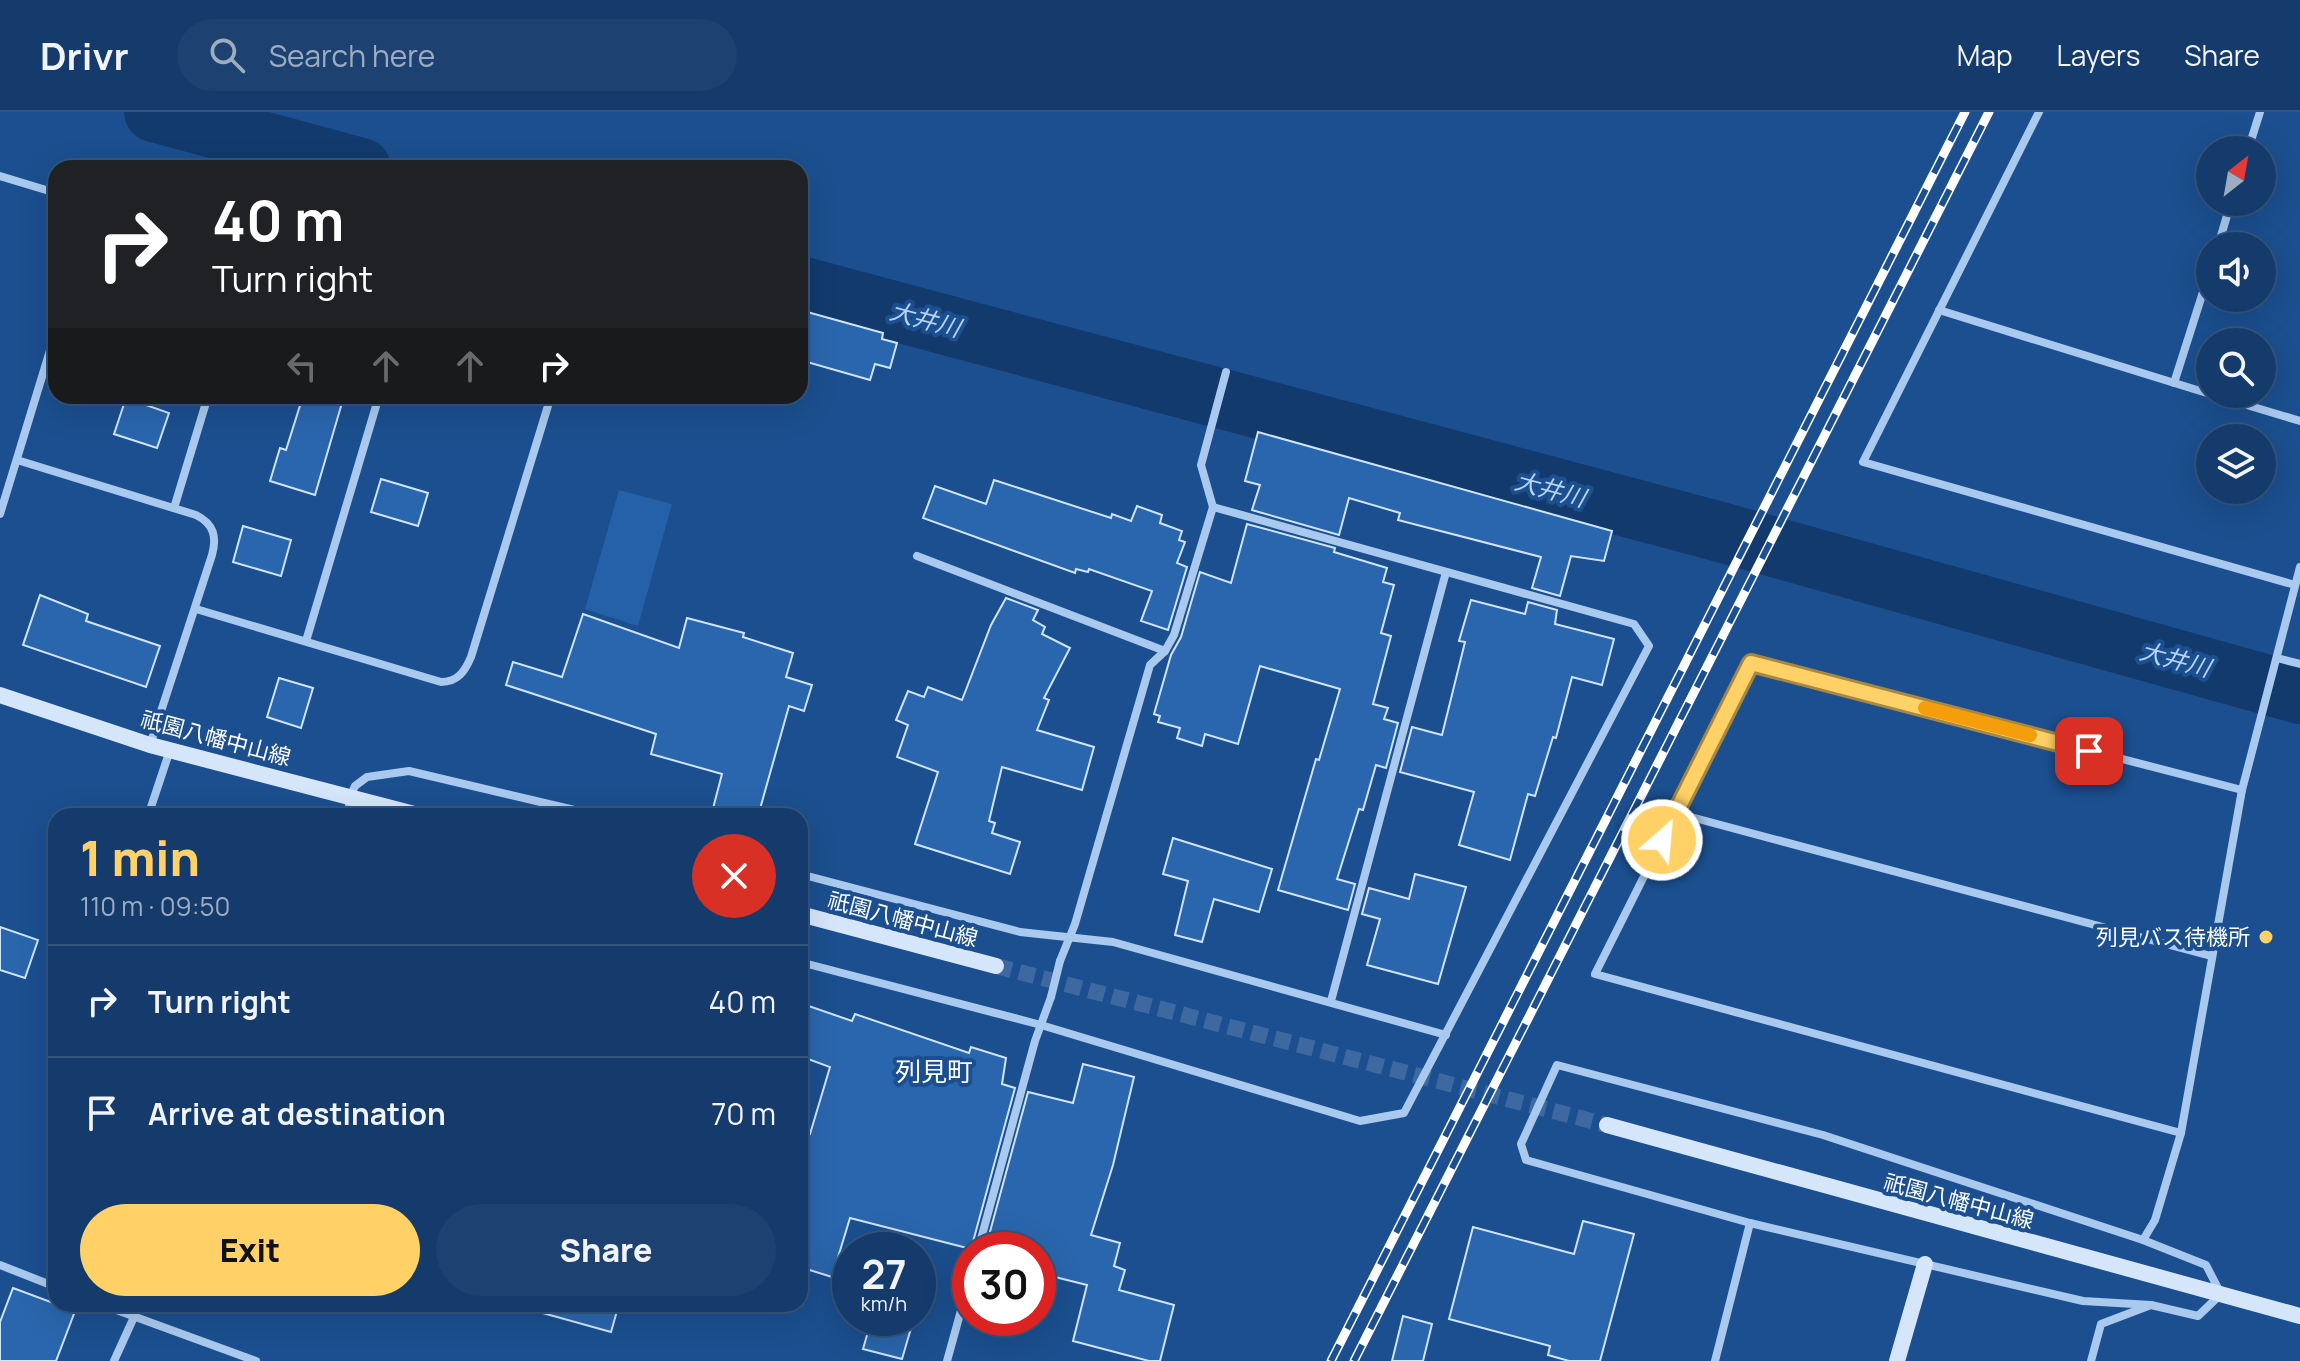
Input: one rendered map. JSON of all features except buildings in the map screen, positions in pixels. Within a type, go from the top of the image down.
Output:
[{"type":"main road","name":"祇園八幡中山線","points":[[0,695],[150,745],[392,808]]},
{"type":"main road","name":"祇園八幡中山線","points":[[808,916],[996,966]]},
{"type":"main road","name":"祇園八幡中山線","points":[[1607,1125],[2300,1316]]},
{"type":"main road","points":[[1897,1361],[1925,1264]]},
{"type":"street","points":[[2039,112],[1863,462],[2295,585]]},
{"type":"street","points":[[2252,136],[2260,112]]},
{"type":"street","points":[[0,176],[48,191]]},
{"type":"street","points":[[1939,310],[2196,390]]},
{"type":"street","points":[[2174,383],[2197,312]]},
{"type":"street","points":[[0,514],[48,357]]},
{"type":"street","points":[[983,1232],[1041,1025],[1150,665],[1165,651],[1174,635],[1213,507],[1201,465],[1226,372]]},
{"type":"street","points":[[174,508],[206,404]]},
{"type":"street","points":[[306,641],[377,404]]},
{"type":"street","points":[[196,609],[441,682],[449,682],[460,676],[471,657],[549,404]]},
{"type":"street","points":[[2257,408],[2300,421]]},
{"type":"street","points":[[17,460],[204,519],[215,535],[196,609],[150,745]]},
{"type":"street","points":[[808,964],[1041,1025],[1360,1121],[1404,1113],[1649,646],[1634,624],[1213,507]]},
{"type":"street","points":[[917,556],[1165,651]]},
{"type":"street","points":[[2143,1240],[2155,1220],[2181,1133],[2242,790],[2300,567]]},
{"type":"street","points":[[1331,1001],[1446,572]]},
{"type":"street","points":[[2277,658],[2300,664]]},
{"type":"street","points":[[2181,1133],[1595,974],[1751,663],[2242,790]]},
{"type":"street","points":[[151,808],[170,750]]},
{"type":"street","points":[[349,808],[355,786],[367,777],[409,771],[566,808]]},
{"type":"street","points":[[1676,813],[2211,956]]},
{"type":"street","points":[[808,876],[1020,932],[1113,942],[1446,1035]]},
{"type":"street","points":[[1557,1065],[1823,1135],[2143,1240],[2206,1265],[2221,1294],[2198,1316],[2151,1305],[2083,1301],[1750,1223],[1526,1160],[1521,1144],[1557,1065]]},
{"type":"street","points":[[1715,1361],[1750,1223]]},
{"type":"street","points":[[0,1265],[48,1284]]},
{"type":"street","points":[[2091,1361],[2101,1324],[2151,1305]]},
{"type":"street","points":[[121,1312],[256,1361]]},
{"type":"street","points":[[114,1361],[134,1317]]},
{"type":"street","points":[[947,1361],[954,1336]]},
{"type":"shaded area","points":[[619,490],[672,504],[638,626],[585,609]]},
{"type":"waterway","name":"大井川","points":[[154,112],[331,160]]},
{"type":"waterway","name":"大井川","points":[[808,288],[1724,533],[2300,694]]},
{"type":"tunnel","points":[[996,966],[1607,1125]]},
{"type":"railway","points":[[1331,1361],[1965,112]]},
{"type":"railway","points":[[1354,1361],[1989,112]]},
{"type":"slow traffic","points":[[1925,708],[2030,735]]},
{"type":"place","name":"列見バス待機所","points":[[2266,937]]},
{"type":"district","name":"列見町","points":[[934,1072]]},
{"type":"route","points":[[1662,840],[1751,663],[2089,751]]}]
